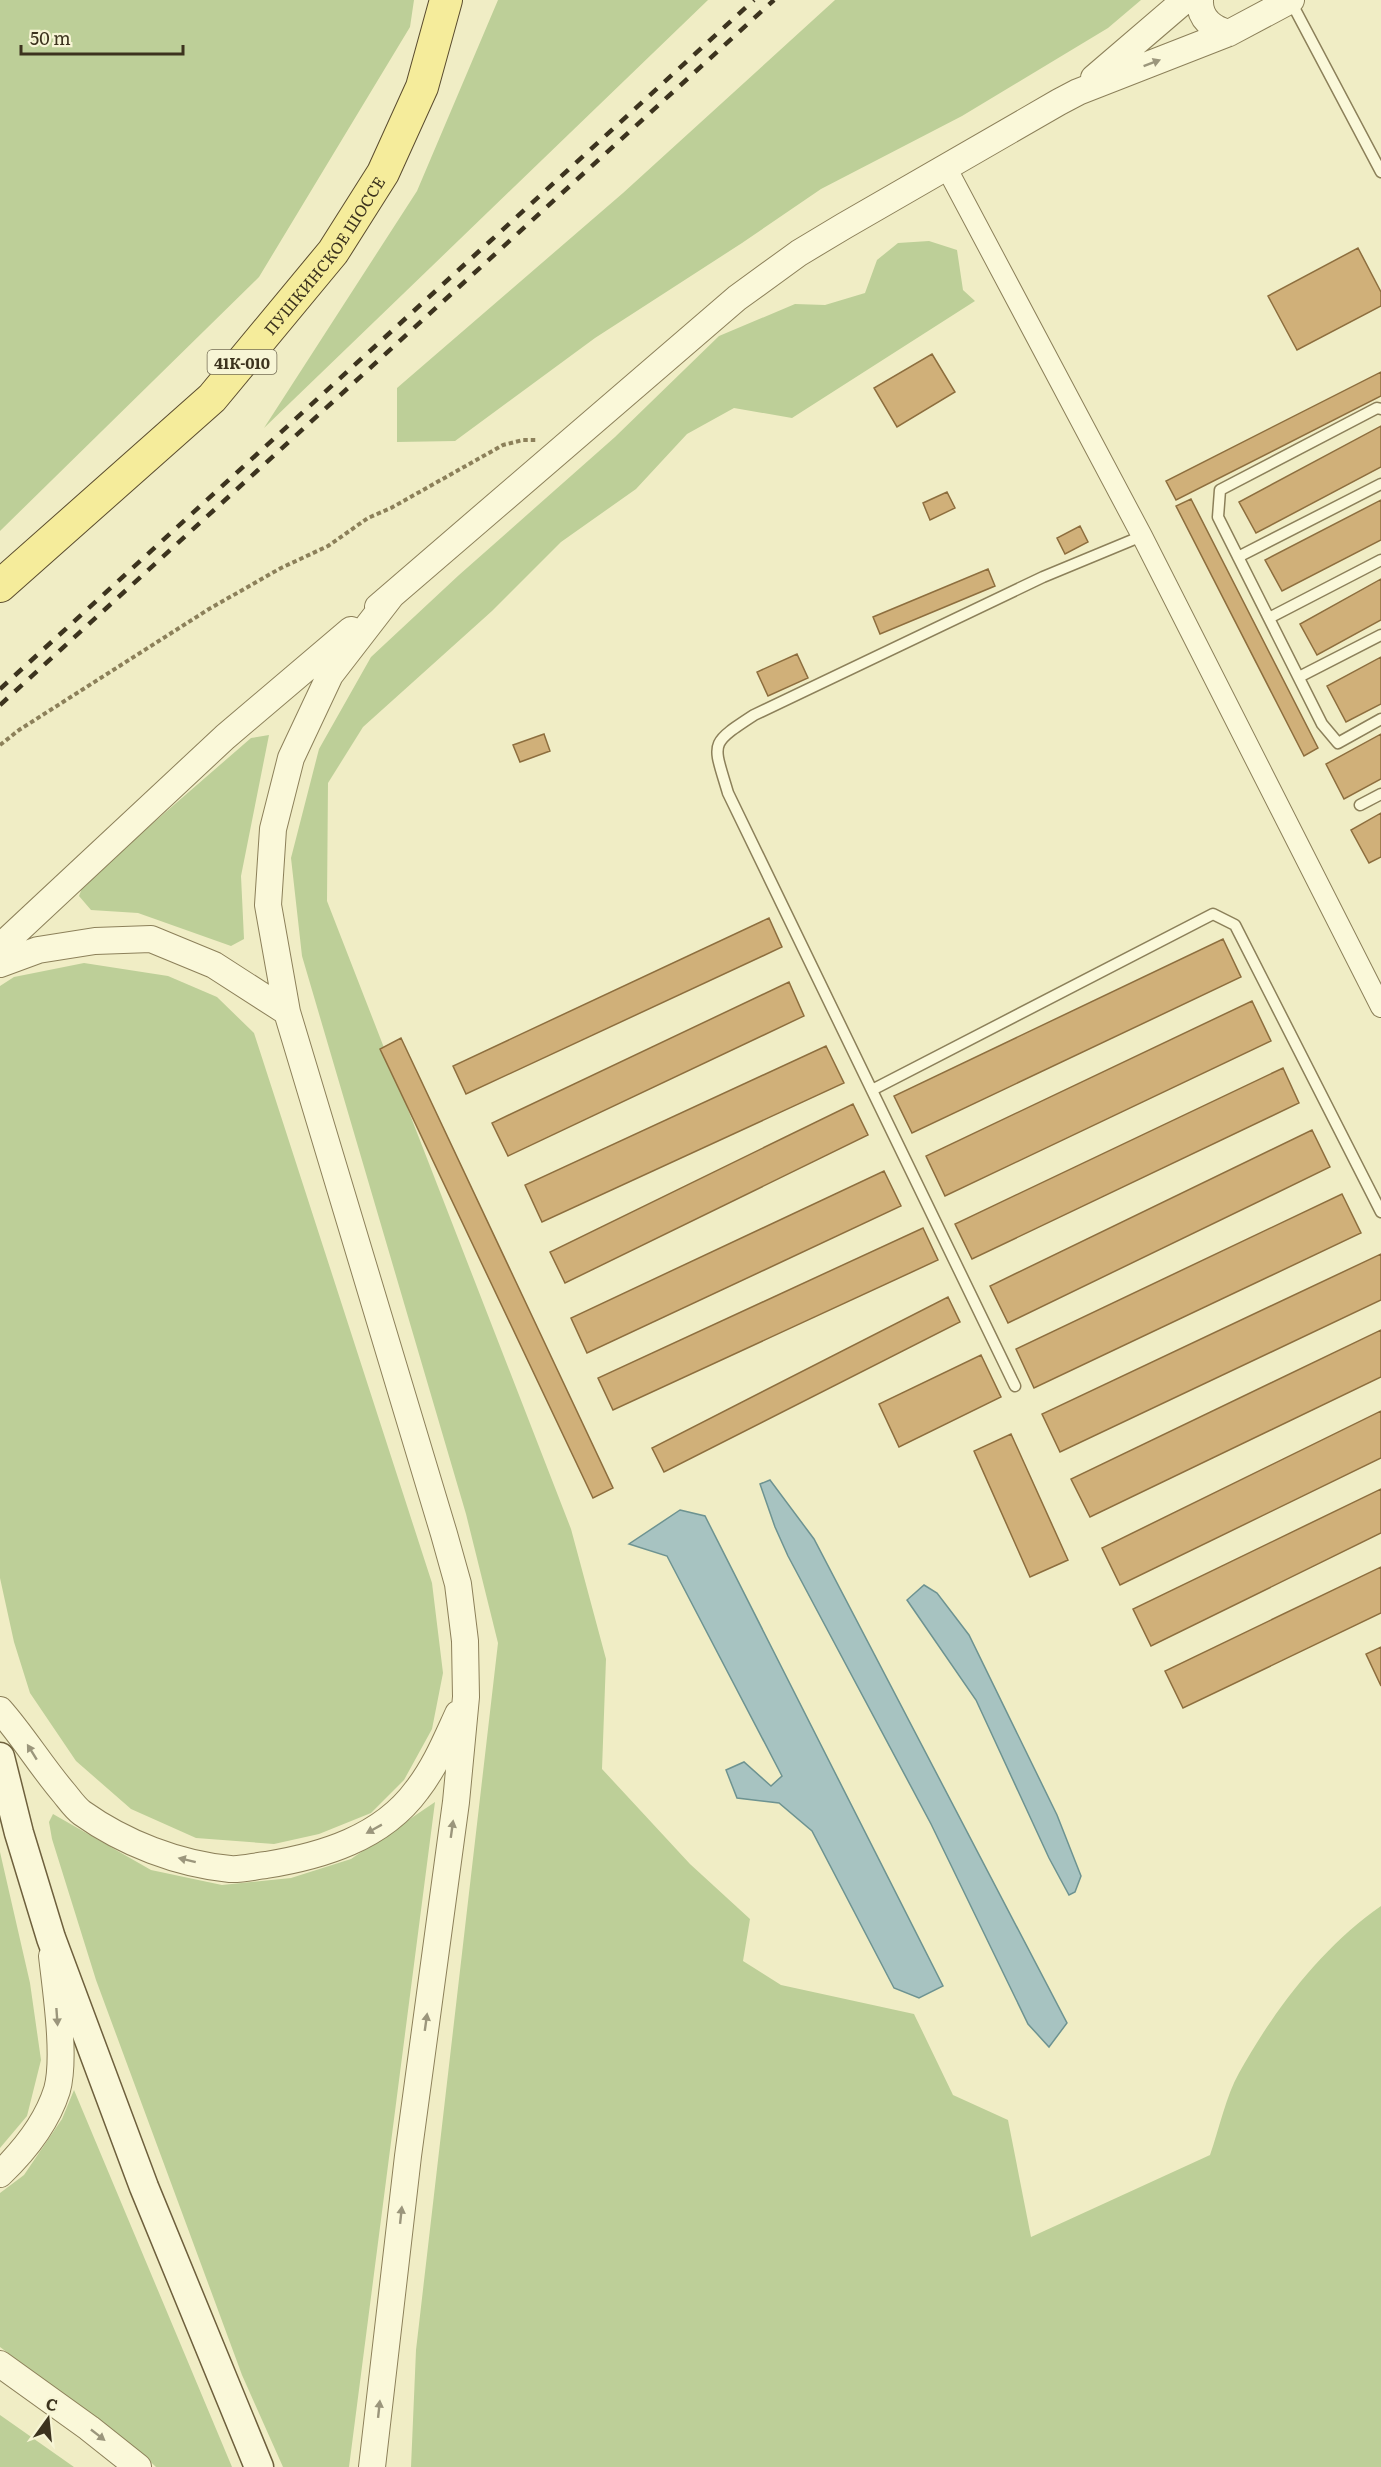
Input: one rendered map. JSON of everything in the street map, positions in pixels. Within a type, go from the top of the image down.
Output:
[{"type":"main road","name":"ПУШКИНСКОЕ ШОССЕ","points":[[0,586],[212,398],[333,252],[383,173],[422,87],[446,0]]},
{"type":"main road","points":[[0,1757],[19,1833],[51,1938],[144,2187],[259,2467]]},
{"type":"street","points":[[1078,92],[1185,0]]},
{"type":"street","points":[[1200,0],[1199,7],[1210,26],[1229,33]]},
{"type":"street","points":[[0,947],[225,737],[737,298],[799,253],[1078,92],[1229,33],[1290,0]]},
{"type":"street","points":[[946,167],[1142,536],[1381,1007]]},
{"type":"street","points":[[372,2467],[408,2156],[456,1802],[466,1697],[465,1641],[458,1584],[287,1012],[268,905],[276,819],[291,758],[330,675],[391,596]]},
{"type":"street","points":[[0,964],[38,950],[96,941],[151,939],[214,965],[287,1012]]},
{"type":"street","points":[[0,1710],[20,1733],[42,1767],[80,1811],[128,1842],[183,1859],[232,1870],[289,1861],[340,1847],[382,1825],[417,1791],[439,1755],[466,1697]]},
{"type":"street","points":[[0,2174],[31,2139],[43,2121],[57,2090],[60,2069],[51,1938]]},
{"type":"street","points":[[0,2364],[138,2467]]},
{"type":"lane","points":[[1290,0],[1381,172]]},
{"type":"lane","points":[[1381,409],[1377,408],[1220,490],[1218,517],[1322,724],[1338,743],[1381,719]]},
{"type":"lane","points":[[1238,557],[1381,484]]},
{"type":"lane","points":[[1015,1386],[728,793],[716,751],[722,736],[754,715],[1042,577],[1142,536]]},
{"type":"lane","points":[[1269,618],[1381,560]]},
{"type":"lane","points":[[1299,677],[1381,636]]},
{"type":"lane","points":[[1360,805],[1381,794]]},
{"type":"lane","points":[[872,1090],[1213,914],[1235,925],[1381,1212]]},
{"type":"path","points":[[0,745],[74,694],[208,609],[281,568],[328,546],[368,518],[391,508],[481,456],[503,445],[523,440],[570,441]]},
{"type":"green space","points":[[0,0],[414,0],[410,27],[259,277],[0,531]]},
{"type":"green space","points":[[498,0],[708,0],[264,428],[417,191]]},
{"type":"green space","points":[[835,0],[1141,0],[1108,28],[962,116],[821,189],[595,338],[455,441],[397,442],[397,388],[623,193]]},
{"type":"green space","points":[[929,241],[957,250],[963,290],[975,301],[792,418],[734,408],[687,434],[636,489],[561,542],[492,611],[363,727],[328,783],[327,901],[571,1529],[606,1659],[602,1769],[690,1864],[750,1919],[743,1961],[781,1985],[914,2014],[953,2095],[1008,2120],[1031,2237],[1210,2155],[1234,2082],[1268,2026],[1319,1960],[1359,1922],[1381,1906],[1381,2467],[411,2467],[416,2350],[498,1643],[466,1514],[302,956],[291,858],[319,749],[371,657],[459,575],[615,437],[719,336],[795,304],[825,305],[865,293],[877,260],[898,243]]},
{"type":"green space","points":[[269,735],[241,876],[244,939],[231,946],[138,913],[91,910],[79,896],[84,883],[251,738]]},
{"type":"green space","points":[[84,963],[168,976],[217,997],[254,1033],[432,1583],[443,1673],[432,1729],[404,1780],[371,1813],[319,1834],[274,1844],[196,1838],[131,1809],[76,1761],[30,1693],[14,1642],[0,1578],[0,986],[14,977]]},
{"type":"green space","points":[[435,1802],[349,2467],[283,2467],[242,2375],[96,1980],[52,1839],[49,1822],[53,1814],[151,1870],[222,1885],[291,1878],[351,1859]]},
{"type":"green space","points":[[0,1852],[30,1983],[41,2060],[27,2116],[0,2148]]},
{"type":"green space","points":[[74,2090],[232,2467],[156,2467],[139,2451],[0,2347],[0,2193],[24,2175],[62,2119]]},
{"type":"green space","points":[[0,2415],[74,2467],[0,2467]]},
{"type":"water","points":[[770,1480],[814,1539],[1067,2023],[1049,2047],[1028,2024],[931,1824],[788,1556],[760,1484]]},
{"type":"water","points":[[680,1510],[705,1516],[943,1986],[919,1998],[894,1988],[812,1831],[779,1803],[737,1798],[726,1770],[744,1762],[771,1786],[782,1776],[667,1556],[629,1544]]},
{"type":"water","points":[[924,1585],[937,1593],[969,1635],[1057,1815],[1081,1876],[1075,1892],[1069,1895],[1049,1858],[976,1700],[907,1600]]},
{"type":"building","points":[[1358,248],[1381,292],[1381,306],[1297,350],[1268,296]]},
{"type":"building","points":[[932,354],[955,392],[897,427],[874,388]]},
{"type":"building","points":[[1381,372],[1381,396],[1176,500],[1166,481]]},
{"type":"building","points":[[1381,426],[1381,467],[1256,533],[1239,502]]},
{"type":"building","points":[[947,492],[955,508],[930,520],[923,503]]},
{"type":"building","points":[[1191,499],[1318,748],[1304,756],[1176,506]]},
{"type":"building","points":[[1381,500],[1381,540],[1282,591],[1265,560]]},
{"type":"building","points":[[1080,526],[1088,542],[1065,554],[1057,538]]},
{"type":"building","points":[[988,569],[995,586],[880,634],[873,617]]},
{"type":"building","points":[[1381,579],[1381,620],[1317,655],[1300,624]]},
{"type":"building","points":[[797,654],[808,678],[768,696],[757,672]]},
{"type":"building","points":[[1381,657],[1381,704],[1346,722],[1327,686]]},
{"type":"building","points":[[544,734],[550,751],[520,762],[513,745]]},
{"type":"building","points":[[1381,734],[1381,779],[1344,799],[1326,764]]},
{"type":"building","points":[[1381,813],[1381,857],[1369,863],[1351,830]]},
{"type":"building","points":[[769,918],[782,947],[466,1094],[453,1066]]},
{"type":"building","points":[[1223,939],[1241,977],[912,1133],[894,1096]]},
{"type":"building","points":[[789,982],[804,1016],[508,1156],[492,1123]]},
{"type":"building","points":[[1252,1001],[1271,1041],[945,1196],[926,1156]]},
{"type":"building","points":[[401,1038],[613,1488],[593,1498],[380,1049]]},
{"type":"building","points":[[826,1046],[844,1083],[542,1222],[525,1185]]},
{"type":"building","points":[[1283,1068],[1299,1103],[972,1259],[955,1224]]},
{"type":"building","points":[[853,1104],[868,1135],[565,1283],[550,1252]]},
{"type":"building","points":[[1312,1130],[1330,1167],[1008,1323],[990,1286]]},
{"type":"building","points":[[884,1171],[901,1206],[587,1353],[571,1318]]},
{"type":"building","points":[[1342,1194],[1361,1233],[1034,1388],[1016,1349]]},
{"type":"building","points":[[923,1228],[938,1260],[613,1410],[598,1378]]},
{"type":"building","points":[[1381,1254],[1381,1300],[1060,1452],[1042,1414]]},
{"type":"building","points":[[948,1297],[960,1322],[664,1472],[652,1448]]},
{"type":"building","points":[[1381,1330],[1381,1377],[1090,1517],[1071,1479]]},
{"type":"building","points":[[981,1355],[1001,1397],[899,1447],[879,1404]]},
{"type":"building","points":[[1381,1411],[1381,1458],[1120,1585],[1102,1548]]},
{"type":"building","points":[[1011,1434],[1068,1560],[1030,1577],[974,1451]]},
{"type":"building","points":[[1381,1489],[1381,1533],[1151,1646],[1133,1609]]},
{"type":"building","points":[[1381,1567],[1381,1613],[1183,1708],[1165,1671]]},
{"type":"building","points":[[1381,1647],[1381,1686],[1366,1654]]},
{"type":"railway","points":[[0,689],[754,0]]},
{"type":"railway","points":[[0,705],[774,0]]}]
